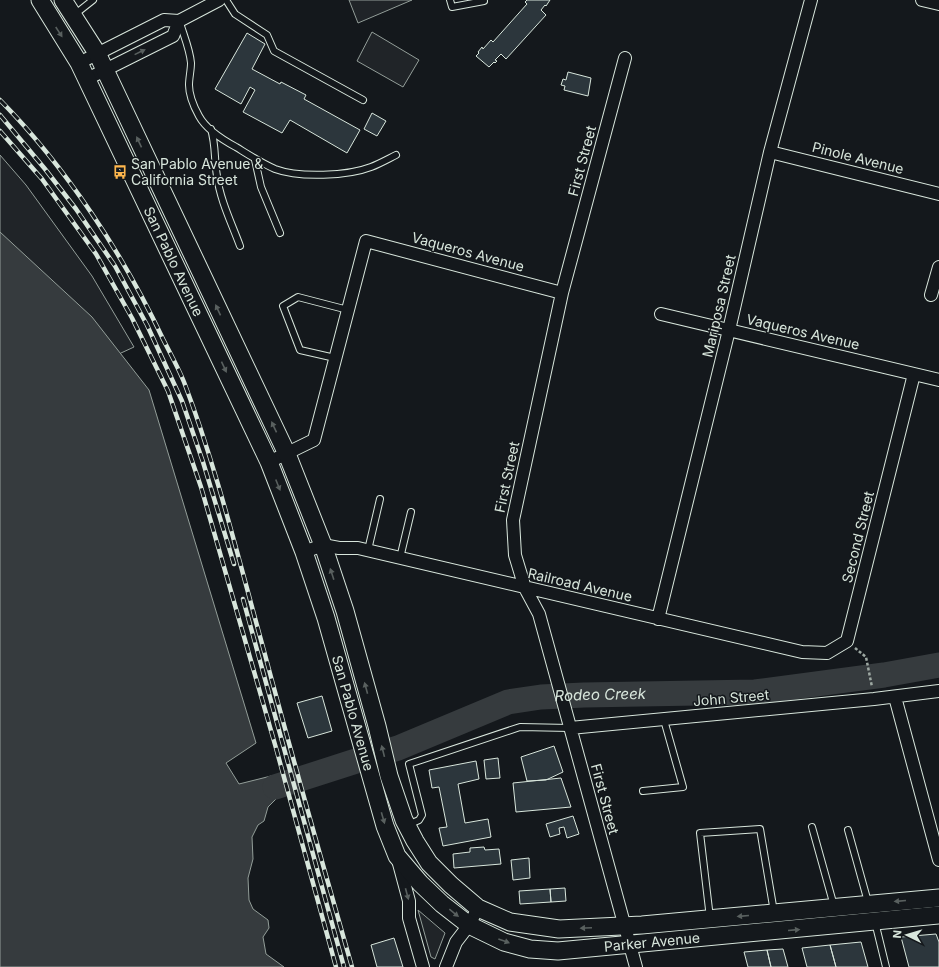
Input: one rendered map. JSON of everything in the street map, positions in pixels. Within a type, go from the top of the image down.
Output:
[{"type":"main road","name":"San Pablo Avenue","points":[[40,0],[79,63],[87,79],[269,462],[304,552],[332,637],[385,826],[397,856]]},
{"type":"main road","name":"San Pablo Avenue","points":[[63,0],[97,53],[105,69],[287,454],[323,545],[352,633],[389,776],[414,841]]},
{"type":"main road","name":"Parker Avenue","points":[[414,841],[429,863],[451,885],[478,908],[510,922],[559,929],[625,927],[939,898]]},
{"type":"main road","name":"Parker Avenue","points":[[397,856],[420,883],[442,904],[469,925],[504,942],[530,949],[558,951],[939,915]]},
{"type":"street","points":[[79,63],[164,20],[179,21],[219,0]]},
{"type":"street","name":"Mariposa Street","points":[[658,619],[770,152],[811,0]]},
{"type":"street","points":[[922,0],[939,4]]},
{"type":"street","points":[[87,79],[173,36],[179,21]]},
{"type":"street","name":"First Street","points":[[625,58],[562,293],[513,520],[515,555],[525,588],[538,614],[636,967]]},
{"type":"street","name":"Pinole Avenue","points":[[770,152],[939,194]]},
{"type":"street","name":"Vaqueros Avenue","points":[[348,310],[366,241],[562,293]]},
{"type":"street","points":[[931,295],[939,267]]},
{"type":"street","points":[[269,462],[314,440],[348,310]]},
{"type":"street","name":"Vaqueros Avenue","points":[[661,314],[939,380]]},
{"type":"street","name":"Second Street","points":[[847,641],[914,374]]},
{"type":"street","name":"Railroad Avenue","points":[[304,552],[323,545],[339,548],[358,548],[368,550],[802,652],[827,653],[847,641]]},
{"type":"street","points":[[939,691],[895,697],[939,860]]},
{"type":"street","name":"John Street","points":[[570,728],[895,697]]},
{"type":"street","name":"San Pablo Avenue","points":[[397,856],[409,901],[409,918],[423,967]]},
{"type":"street","points":[[446,967],[456,942],[469,925],[478,908]]},
{"type":"lane","points":[[73,16],[94,0]]},
{"type":"lane","points":[[226,0],[235,14],[266,35],[274,51],[363,100]]},
{"type":"lane","points":[[450,0],[452,7],[484,1]]},
{"type":"lane","points":[[179,21],[189,51],[191,64],[189,86],[191,99],[200,118],[211,130],[225,141],[255,160],[277,170],[314,175],[354,172],[371,167],[396,155]]},
{"type":"lane","points":[[211,130],[214,140],[216,175],[220,193],[240,246]]},
{"type":"lane","points":[[255,160],[261,186],[280,233]]},
{"type":"lane","points":[[336,358],[300,350],[283,306],[298,297],[348,310]]},
{"type":"lane","points":[[368,550],[380,499]]},
{"type":"lane","points":[[400,558],[411,512]]},
{"type":"lane","points":[[643,791],[683,787],[664,720]]},
{"type":"lane","points":[[407,825],[419,820],[422,815],[409,764],[520,727],[570,728]]},
{"type":"lane","points":[[812,828],[834,908]]},
{"type":"lane","points":[[710,919],[700,833],[760,829],[774,913]]},
{"type":"lane","points":[[848,830],[868,904]]},
{"type":"lane","points":[[875,922],[886,967]]},
{"type":"path","points":[[847,641],[866,657],[874,699]]},
{"type":"shaded area","points":[[349,0],[412,0],[358,23]]},
{"type":"shaded area","points":[[372,32],[419,60],[403,87],[357,61]]},
{"type":"shaded area","points":[[0,155],[26,185],[92,276],[134,347],[121,353],[0,430]]},
{"type":"shaded area","points":[[0,232],[92,317],[149,390],[256,743],[226,763],[239,784],[271,776],[278,797],[268,807],[264,821],[258,825],[252,837],[253,859],[248,878],[249,900],[253,909],[268,920],[269,928],[263,937],[266,954],[284,967],[0,967]]},
{"type":"shaded area","points":[[418,910],[445,933],[435,959],[431,957]]},
{"type":"building","points":[[527,0],[550,0],[541,10],[546,15],[506,59],[501,54],[495,60],[497,61],[489,67],[476,56],[479,53],[478,52],[491,40],[493,42],[527,4],[525,2]]},
{"type":"building","points":[[247,33],[265,44],[252,69],[280,84],[281,82],[306,95],[304,99],[360,130],[347,153],[290,120],[282,133],[243,112],[255,90],[250,87],[241,104],[215,89]]},
{"type":"building","points":[[568,72],[591,78],[588,96],[564,90],[565,86],[561,85],[563,79],[566,80]]},
{"type":"building","points":[[372,113],[386,121],[377,136],[364,129]]},
{"type":"building","points":[[322,696],[332,731],[308,738],[297,703]]},
{"type":"building","points":[[554,746],[563,772],[546,780],[527,781],[521,757]]},
{"type":"building","points":[[498,758],[500,778],[486,779],[484,760]]},
{"type":"building","points":[[476,761],[479,779],[458,784],[465,823],[488,819],[491,837],[443,846],[439,828],[447,827],[439,787],[432,788],[429,770]]},
{"type":"building","points":[[561,778],[571,807],[516,812],[513,783]]},
{"type":"building","points":[[573,816],[579,834],[567,838],[564,827],[559,828],[560,834],[550,837],[546,824]]},
{"type":"building","points":[[484,847],[485,850],[499,849],[501,864],[454,868],[453,854],[470,852],[470,848]]},
{"type":"building","points":[[529,858],[530,878],[513,880],[511,860]]},
{"type":"building","points":[[565,888],[566,901],[551,902],[550,889]]},
{"type":"building","points":[[550,889],[551,902],[520,904],[519,891]]},
{"type":"building","points":[[936,934],[939,942],[939,967],[909,967],[901,937]]},
{"type":"building","points":[[394,938],[403,967],[377,967],[371,945]]},
{"type":"building","points":[[861,942],[868,967],[836,967],[830,945]]},
{"type":"building","points":[[830,945],[836,967],[807,967],[802,948]]},
{"type":"building","points":[[783,949],[788,967],[771,967],[767,950]]},
{"type":"building","points":[[767,950],[771,967],[748,967],[744,952]]},
{"type":"waterway","name":"Rodeo Creek","points":[[275,787],[398,748],[508,702],[541,697],[584,695],[755,692],[884,675],[939,665]]},
{"type":"railway","points":[[0,100],[48,154],[91,213],[130,275],[177,365],[184,382],[207,448],[227,515],[352,967]]},
{"type":"railway","points":[[0,115],[76,209],[115,266],[147,325],[182,401],[203,462],[234,564]]},
{"type":"railway","points":[[0,131],[42,179],[96,254],[132,318],[168,391],[201,487],[276,748],[336,967]]},
{"type":"railway","points":[[243,599],[344,967]]},
{"type":"place","name":"San Pablo Avenue & California Street","points":[[120,172]]}]
